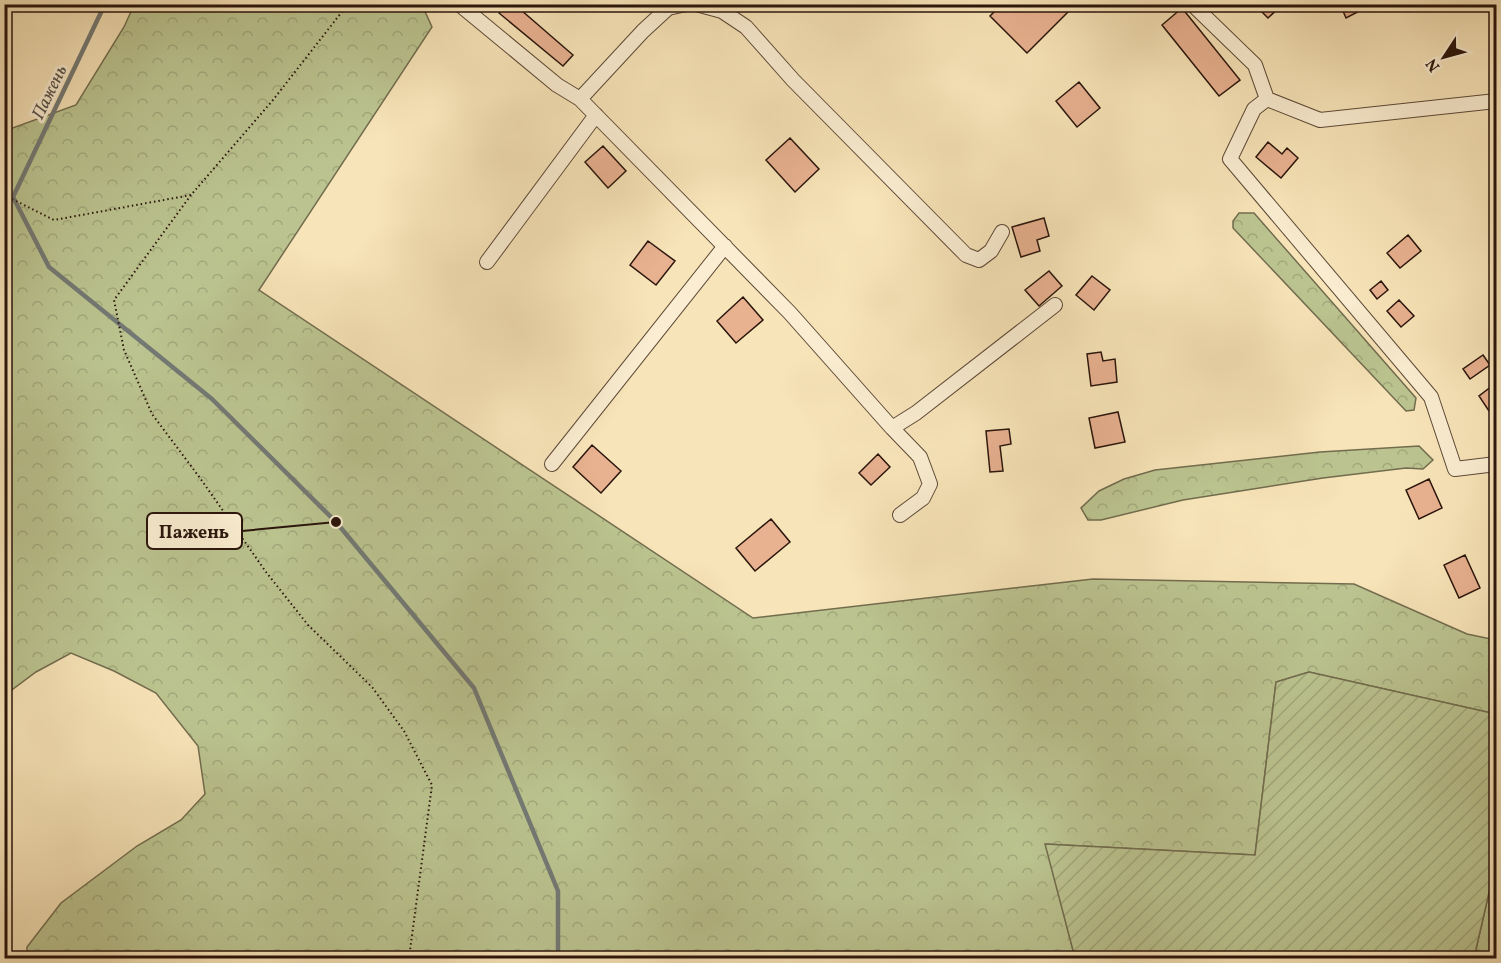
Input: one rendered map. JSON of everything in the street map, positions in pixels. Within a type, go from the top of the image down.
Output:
[{"type":"street","points":[[459,4],[556,84],[580,99],[790,313],[892,429],[920,457],[930,484],[923,498],[900,515]]},
{"type":"street","points":[[580,99],[668,6],[686,4]]},
{"type":"street","points":[[696,4],[722,11],[746,27],[793,80],[966,255],[979,260],[991,251],[1002,232]]},
{"type":"street","points":[[1192,4],[1255,65],[1267,99],[1320,120],[1497,101]]},
{"type":"street","points":[[1267,99],[1254,109],[1230,159],[1431,397],[1455,469],[1497,464]]},
{"type":"street","points":[[487,262],[596,115]]},
{"type":"street","points":[[552,464],[725,246]]},
{"type":"street","points":[[892,429],[1055,305]]},
{"type":"path","points":[[348,4],[273,100],[191,195],[114,300],[124,350],[152,414],[266,572],[308,625],[372,687],[404,731],[432,785],[410,958]]},
{"type":"path","points":[[4,195],[54,220],[191,195]]},
{"type":"green space","points":[[134,5],[422,5],[432,27],[259,290],[753,618],[1093,579],[1354,584],[1467,634],[1496,640],[1496,714],[1309,672],[1276,682],[1255,855],[1046,844],[1075,958],[27,958],[27,947],[61,903],[137,846],[181,820],[205,794],[198,746],[156,693],[114,671],[71,653],[36,672],[5,695],[4,127],[10,129],[76,105],[124,27]]},
{"type":"green space","points":[[1239,213],[1254,213],[1416,398],[1414,410],[1406,411],[1233,228],[1233,221]]},
{"type":"green space","points":[[1419,446],[1433,460],[1423,469],[1406,468],[1323,478],[1183,500],[1101,520],[1088,520],[1081,508],[1099,491],[1124,479],[1155,470],[1320,452]]},
{"type":"green space","points":[[1309,672],[1496,714],[1496,862],[1474,958],[1075,958],[1045,844],[1255,855],[1276,682]]},
{"type":"green space","points":[[1496,862],[1496,958],[1474,958]]},
{"type":"building","points":[[506,4],[514,4],[573,55],[563,66],[499,13]]},
{"type":"building","points":[[1002,4],[1076,4],[1027,53],[990,16]]},
{"type":"building","points":[[1260,4],[1283,4],[1268,18],[1257,7]]},
{"type":"building","points":[[1340,4],[1373,4],[1346,18]]},
{"type":"building","points":[[1182,8],[1240,80],[1219,96],[1162,25]]},
{"type":"building","points":[[1079,82],[1100,108],[1077,127],[1056,101]]},
{"type":"building","points":[[790,138],[819,169],[795,192],[766,160]]},
{"type":"building","points":[[1268,142],[1282,154],[1287,148],[1298,158],[1281,178],[1256,157]]},
{"type":"building","points":[[603,146],[626,171],[608,188],[585,162]]},
{"type":"building","points":[[1496,153],[1496,167],[1490,157]]},
{"type":"building","points":[[1044,218],[1049,236],[1037,240],[1040,251],[1021,257],[1012,227]]},
{"type":"building","points":[[1408,235],[1421,251],[1400,268],[1387,253]]},
{"type":"building","points":[[648,241],[675,261],[656,285],[630,265]]},
{"type":"building","points":[[1049,271],[1062,286],[1039,306],[1025,290]]},
{"type":"building","points":[[1092,276],[1110,290],[1094,310],[1076,295]]},
{"type":"building","points":[[1381,281],[1388,290],[1377,299],[1370,290]]},
{"type":"building","points":[[743,297],[763,320],[736,343],[717,321]]},
{"type":"building","points":[[1399,300],[1414,316],[1401,327],[1387,311]]},
{"type":"building","points":[[1101,352],[1103,361],[1115,359],[1117,382],[1091,386],[1087,354]]},
{"type":"building","points":[[1483,355],[1490,365],[1470,379],[1463,369]]},
{"type":"building","points":[[1492,386],[1496,392],[1496,415],[1493,417],[1479,396]]},
{"type":"building","points":[[1118,412],[1125,442],[1095,448],[1089,418]]},
{"type":"building","points":[[1009,429],[1011,444],[1000,446],[1003,471],[990,472],[986,431]]},
{"type":"building","points":[[592,445],[621,471],[601,493],[573,467]]},
{"type":"building","points":[[878,454],[890,467],[871,485],[859,473]]},
{"type":"building","points":[[1429,479],[1442,508],[1419,519],[1406,490]]},
{"type":"building","points":[[771,519],[790,542],[755,571],[736,548]]},
{"type":"building","points":[[1465,555],[1480,588],[1459,598],[1444,565]]},
{"type":"waterway","name":"Пажень","points":[[105,4],[13,197],[49,267],[212,399],[336,522],[474,688],[558,891],[558,958]]},
{"type":"place","name":"Пажень","points":[[336,522]]}]
